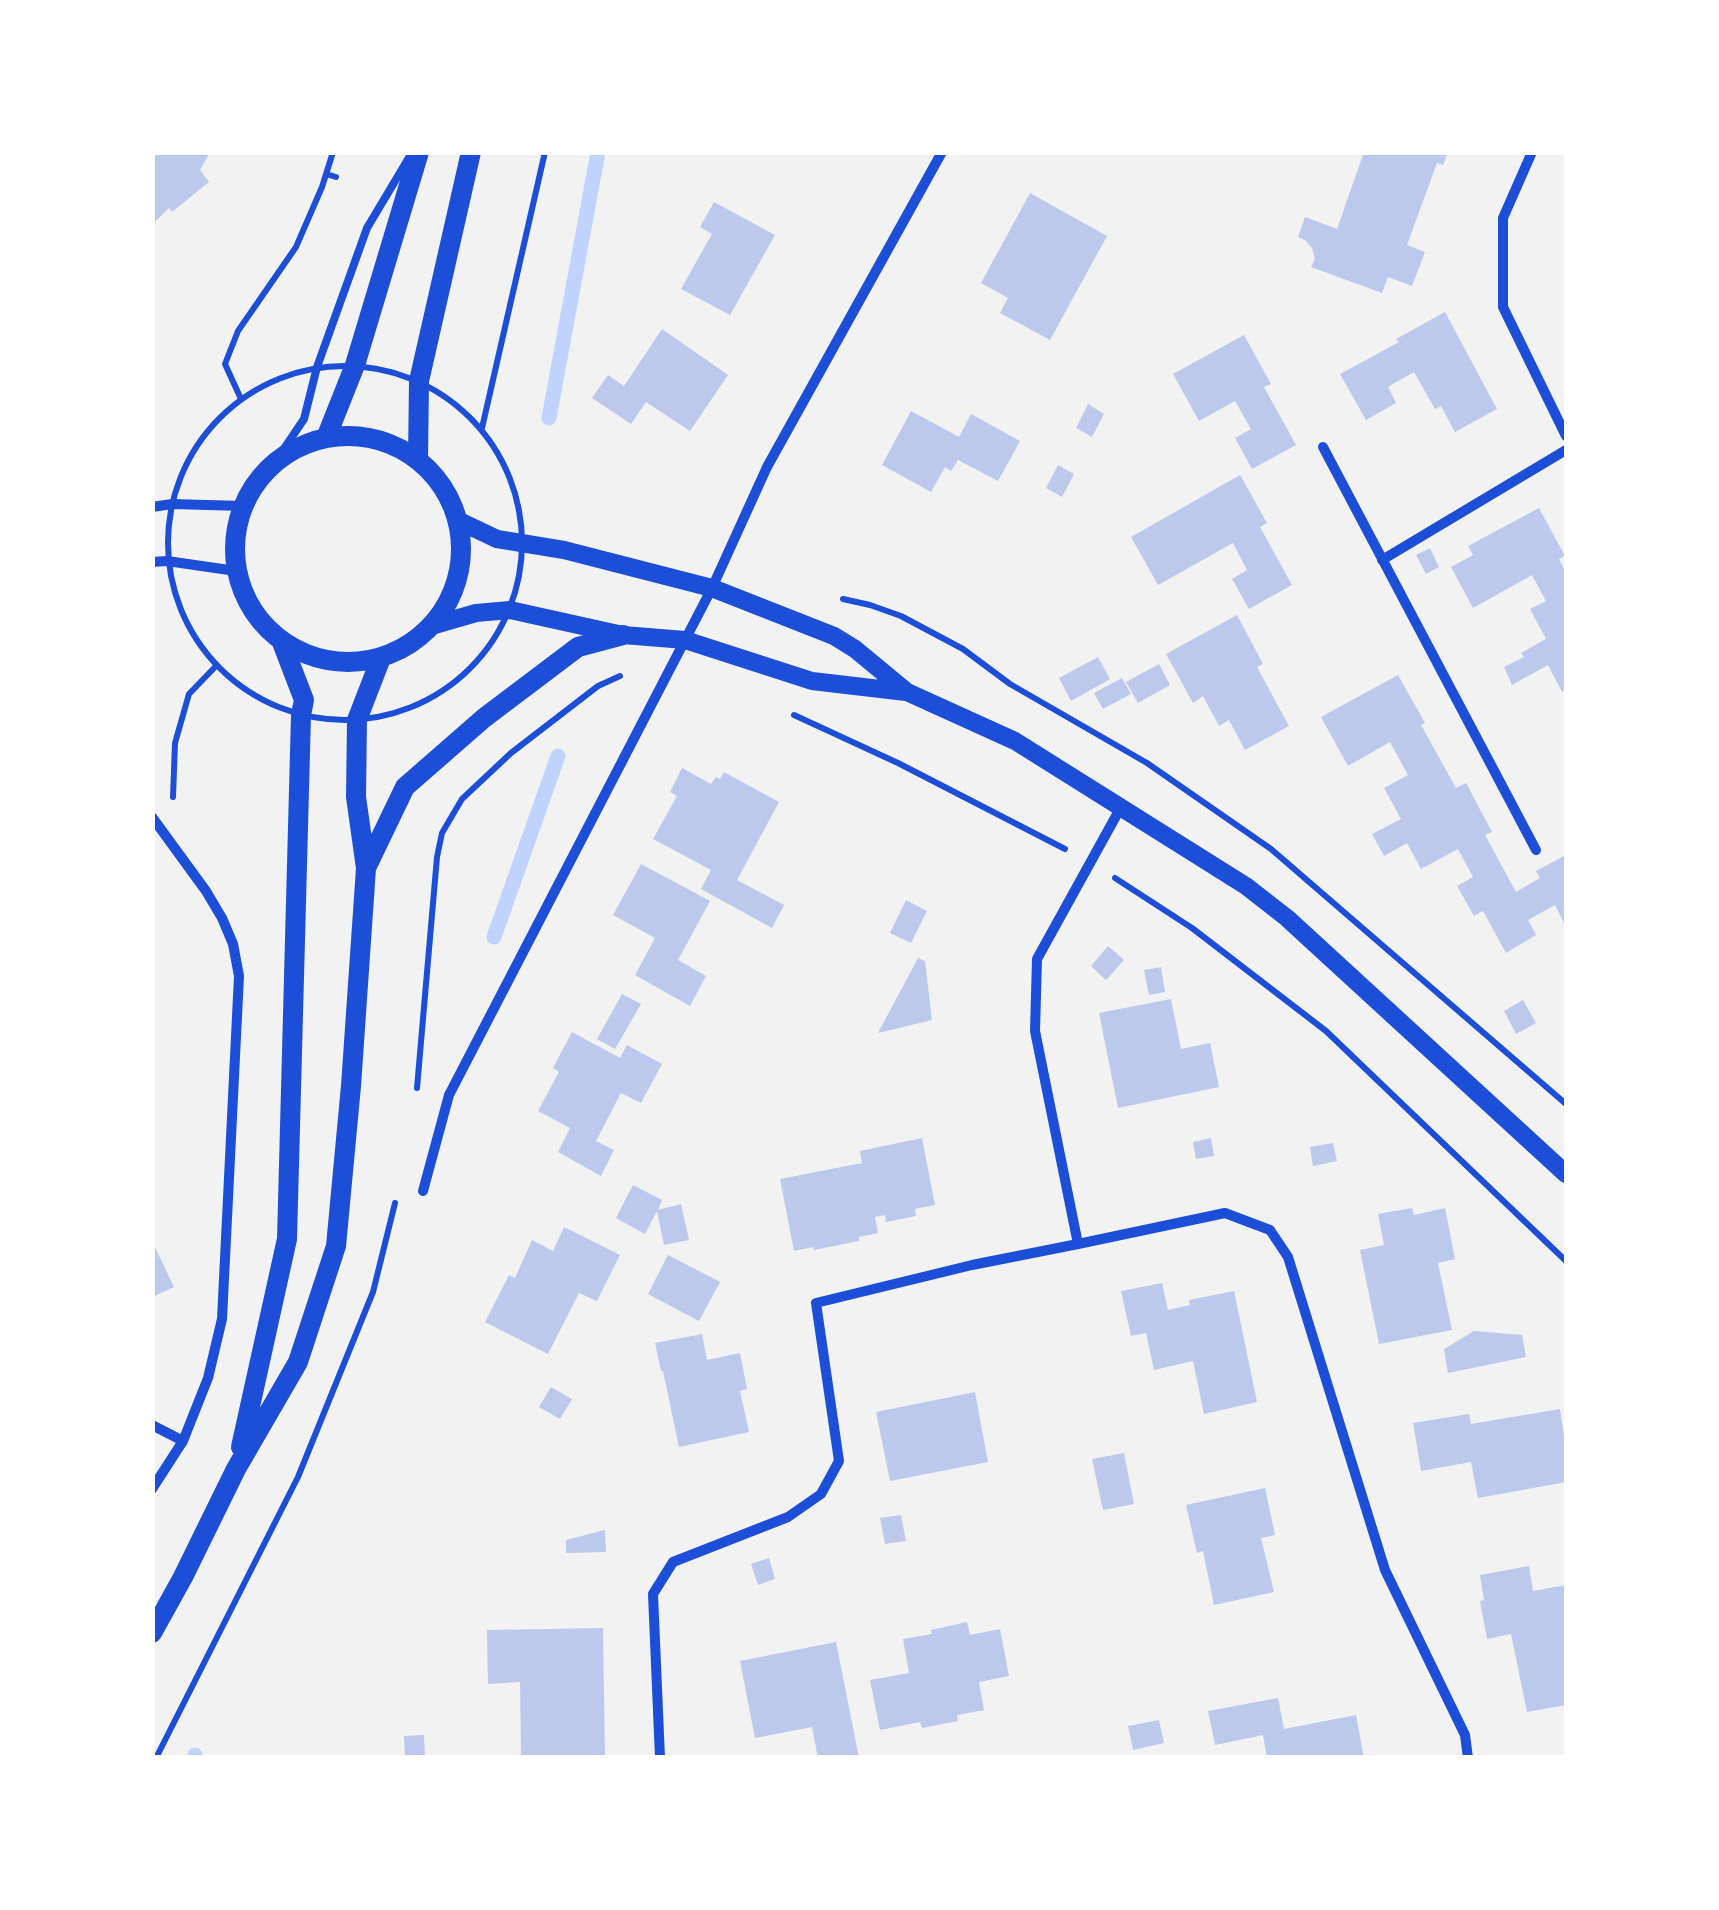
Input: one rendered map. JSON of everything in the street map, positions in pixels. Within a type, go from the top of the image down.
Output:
[{"type":"main road","points":[[326,438],[355,365],[416,152]]},
{"type":"main road","points":[[418,460],[419,381],[471,152]]},
{"type":"main road","points":[[356,436],[390,443],[418,460],[441,484],[458,521],[462,550],[455,589],[445,609],[408,646],[380,658],[354,662],[326,660],[281,640],[252,609],[236,572],[236,536],[244,506],[258,480],[296,448],[326,438],[356,436]]},
{"type":"main road","points":[[366,868],[405,787],[484,718],[565,656],[578,647],[623,635]]},
{"type":"main road","points":[[236,1469],[287,1239],[304,700],[281,640]]},
{"type":"main road","points":[[152,1633],[236,1469],[298,1362],[336,1246],[366,868],[356,797],[357,720],[380,658]]},
{"type":"street","points":[[424,1191],[449,1095],[686,640],[768,467],[942,152]]},
{"type":"street","points":[[1532,152],[1504,218],[1503,308],[1566,436]]},
{"type":"street","points":[[1322,447],[1536,850]]},
{"type":"street","points":[[1382,560],[1566,450]]},
{"type":"street","points":[[152,507],[244,506]]},
{"type":"street","points":[[458,521],[497,539],[564,550],[712,588],[834,636],[907,692],[1015,742],[1246,886],[1288,918],[1566,1174]]},
{"type":"street","points":[[152,562],[236,572]]},
{"type":"street","points":[[431,626],[476,612],[510,610],[623,635],[686,640],[812,681],[907,692]]},
{"type":"street","points":[[1078,1244],[1035,1031],[1037,959],[1121,806]]},
{"type":"street","points":[[152,816],[222,918],[233,944],[239,976],[222,1319],[208,1378],[183,1440],[152,1489]]},
{"type":"street","points":[[660,1758],[653,1594],[673,1562],[788,1517],[821,1494],[839,1461],[816,1302],[1225,1214],[1270,1230],[1288,1257],[1385,1570],[1465,1735],[1468,1758]]},
{"type":"street","points":[[152,1426],[183,1440]]},
{"type":"lane","points":[[276,462],[304,419],[317,367],[367,228],[402,166],[416,152]]},
{"type":"path","points":[[172,504],[188,459],[210,426],[241,399],[225,364],[238,331],[296,247],[333,152]]},
{"type":"path","points":[[518,501],[504,462],[482,429],[545,152]]},
{"type":"path","points":[[326,174],[336,177]]},
{"type":"path","points":[[183,861],[172,809],[175,744],[190,694],[216,666]]},
{"type":"path","points":[[511,754],[598,686],[630,671],[669,673]]},
{"type":"path","points":[[781,708],[1092,863],[1192,928],[1326,1031],[1566,1261]]},
{"type":"path","points":[[1242,966],[1248,958]]},
{"type":"building","points":[[152,152],[206,152],[208,156],[200,170],[209,182],[172,212],[169,208],[152,225]]},
{"type":"building","points":[[1364,152],[1448,152],[1443,165],[1437,163],[1407,245],[1425,252],[1412,286],[1388,277],[1382,293],[1311,267],[1315,259],[1312,248],[1298,237],[1305,217],[1337,229]]},
{"type":"building","points":[[1030,193],[1107,236],[1050,340],[1000,313],[1008,298],[981,283]]},
{"type":"building","points":[[714,202],[775,235],[730,315],[681,289],[712,234],[700,227]]},
{"type":"building","points":[[1445,312],[1497,409],[1455,432],[1441,406],[1435,409],[1414,372],[1388,387],[1396,403],[1366,420],[1340,374]]},
{"type":"building","points":[[662,329],[728,375],[690,431],[646,402],[631,424],[592,398],[608,375],[624,386]]},
{"type":"building","points":[[1244,335],[1271,384],[1264,387],[1296,445],[1252,469],[1235,438],[1251,429],[1235,401],[1199,421],[1173,374]]},
{"type":"building","points":[[1088,404],[1104,414],[1092,437],[1076,428]]},
{"type":"building","points":[[911,411],[959,437],[971,414],[1020,441],[998,481],[958,460],[951,471],[945,467],[931,492],[882,465]]},
{"type":"building","points":[[1058,465],[1074,474],[1062,497],[1046,488]]},
{"type":"building","points":[[1240,475],[1267,523],[1260,527],[1292,585],[1249,609],[1232,579],[1247,570],[1233,543],[1158,585],[1131,537]]},
{"type":"building","points":[[1539,508],[1565,556],[1559,559],[1566,573],[1566,689],[1562,692],[1548,665],[1512,685],[1504,667],[1546,639],[1530,609],[1546,601],[1532,575],[1473,608],[1451,567],[1473,555],[1468,546]]},
{"type":"building","points":[[1430,548],[1439,567],[1426,574],[1416,555]]},
{"type":"building","points":[[1237,615],[1263,664],[1257,667],[1289,726],[1245,750],[1229,720],[1219,726],[1203,696],[1193,703],[1166,654]]},
{"type":"building","points":[[1098,657],[1110,679],[1071,701],[1059,678]]},
{"type":"building","points":[[1159,664],[1170,685],[1138,703],[1126,682]]},
{"type":"building","points":[[1398,675],[1456,788],[1466,783],[1492,832],[1485,835],[1516,892],[1540,878],[1536,871],[1566,855],[1566,927],[1555,905],[1528,920],[1536,935],[1506,953],[1483,911],[1474,916],[1457,886],[1473,877],[1458,849],[1421,869],[1407,843],[1384,856],[1372,834],[1401,819],[1384,788],[1408,775],[1390,742],[1348,766],[1321,717]]},
{"type":"building","points":[[1122,678],[1131,694],[1103,709],[1094,693]]},
{"type":"building","points":[[682,768],[711,784],[724,772],[779,802],[737,880],[784,905],[772,928],[701,889],[711,870],[653,839],[677,796],[670,792]]},
{"type":"building","points":[[641,864],[710,901],[678,960],[706,976],[690,1006],[635,975],[655,938],[613,915]]},
{"type":"building","points":[[906,900],[927,911],[911,943],[890,933]]},
{"type":"building","points":[[1108,946],[1124,960],[1106,980],[1091,966]]},
{"type":"building","points":[[918,958],[925,961],[932,1020],[878,1033]]},
{"type":"building","points":[[1161,967],[1165,992],[1149,995],[1144,970]]},
{"type":"building","points":[[622,994],[641,1004],[615,1049],[597,1039]]},
{"type":"building","points":[[1171,999],[1181,1049],[1210,1043],[1219,1087],[1118,1108],[1099,1013]]},
{"type":"building","points":[[1523,1000],[1536,1023],[1516,1034],[1504,1011]]},
{"type":"building","points":[[572,1032],[620,1058],[627,1045],[662,1064],[641,1103],[621,1093],[596,1141],[614,1150],[601,1176],[558,1152],[570,1128],[538,1111],[559,1072],[553,1068]]},
{"type":"building","points":[[922,1138],[935,1205],[915,1209],[916,1216],[886,1222],[885,1215],[875,1217],[878,1233],[859,1237],[859,1241],[794,1251],[780,1179],[862,1163],[860,1151]]},
{"type":"building","points":[[1211,1138],[1214,1156],[1196,1159],[1193,1142]]},
{"type":"building","points":[[1333,1143],[1337,1161],[1313,1166],[1310,1147]]},
{"type":"building","points":[[633,1185],[662,1200],[658,1210],[681,1204],[689,1240],[664,1245],[657,1211],[645,1234],[616,1218]]},
{"type":"building","points":[[1412,1208],[1414,1215],[1445,1208],[1455,1259],[1438,1263],[1452,1330],[1379,1344],[1360,1250],[1384,1245],[1378,1214]]},
{"type":"building","points":[[564,1227],[620,1255],[597,1301],[579,1293],[548,1354],[485,1322],[509,1275],[515,1278],[532,1240],[553,1251]]},
{"type":"building","points":[[152,1241],[174,1287],[152,1297]]},
{"type":"building","points":[[668,1255],[720,1282],[699,1321],[648,1294]]},
{"type":"building","points":[[1162,1283],[1168,1310],[1190,1305],[1189,1300],[1234,1291],[1257,1402],[1204,1414],[1193,1361],[1154,1370],[1146,1333],[1131,1336],[1121,1291]]},
{"type":"building","points":[[1474,1331],[1522,1335],[1526,1357],[1448,1373],[1444,1349]]},
{"type":"building","points":[[702,1334],[707,1360],[740,1353],[747,1389],[740,1391],[749,1432],[679,1447],[655,1343]]},
{"type":"building","points":[[551,1387],[572,1399],[560,1419],[539,1407]]},
{"type":"building","points":[[975,1392],[988,1462],[890,1481],[876,1412]]},
{"type":"building","points":[[1560,1409],[1566,1482],[1478,1498],[1471,1462],[1421,1471],[1413,1423],[1469,1414],[1471,1424]]},
{"type":"building","points":[[1124,1453],[1134,1504],[1103,1510],[1092,1459]]},
{"type":"building","points":[[1265,1488],[1275,1535],[1261,1538],[1274,1592],[1214,1605],[1203,1551],[1197,1553],[1186,1505]]},
{"type":"building","points":[[901,1515],[906,1541],[885,1544],[880,1518]]},
{"type":"building","points":[[605,1530],[606,1552],[566,1553],[566,1540]]},
{"type":"building","points":[[769,1558],[775,1579],[758,1585],[751,1564]]},
{"type":"building","points":[[1529,1566],[1533,1591],[1566,1585],[1566,1705],[1527,1712],[1511,1634],[1487,1639],[1480,1575]]},
{"type":"building","points":[[967,1622],[970,1635],[1000,1629],[1009,1676],[979,1682],[984,1710],[957,1715],[958,1721],[922,1728],[920,1722],[880,1730],[870,1680],[909,1673],[903,1639]]},
{"type":"building","points":[[603,1628],[605,1758],[521,1755],[520,1682],[488,1684],[487,1630]]},
{"type":"building","points":[[836,1642],[859,1758],[818,1758],[812,1727],[755,1738],[740,1661]]},
{"type":"building","points":[[1278,1698],[1284,1729],[1356,1715],[1364,1758],[1267,1758],[1263,1735],[1215,1745],[1208,1711]]},
{"type":"building","points":[[1159,1720],[1164,1743],[1133,1750],[1128,1726]]},
{"type":"building","points":[[424,1735],[425,1758],[405,1758],[404,1736]]},
{"type":"waterway","points":[[549,418],[598,152]]},
{"type":"waterway","points":[[494,937],[558,756]]}]
